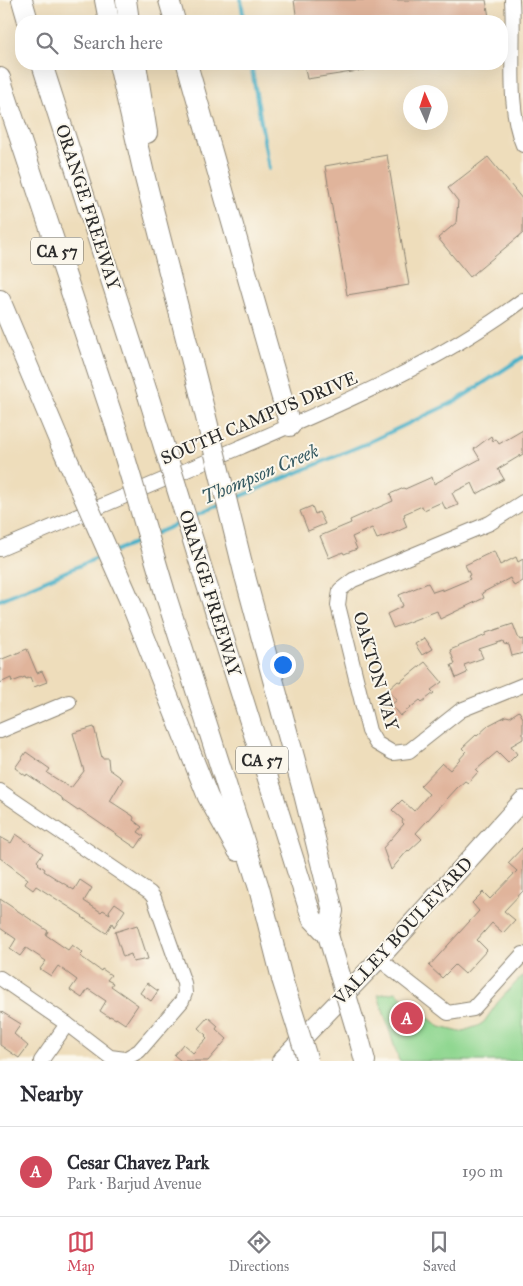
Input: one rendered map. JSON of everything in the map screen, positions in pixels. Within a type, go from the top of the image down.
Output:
[{"type":"highway","points":[[22,0],[26,15]]},
{"type":"highway","points":[[105,0],[109,15]]},
{"type":"highway","points":[[126,0],[128,15]]},
{"type":"highway","points":[[169,0],[173,15]]},
{"type":"highway","name":"ORANGE FREEWAY","points":[[44,70],[148,394],[312,918],[328,934],[363,1052]]},
{"type":"highway","points":[[120,70],[144,174],[245,576],[304,794],[333,911],[328,934]]},
{"type":"highway","points":[[137,70],[174,291]]},
{"type":"highway","points":[[189,70],[290,426]]},
{"type":"highway","name":"CA 57","points":[[0,78],[116,424],[166,596],[259,888],[282,980],[308,1061]]},
{"type":"highway","points":[[0,300],[133,608],[208,797],[259,888]]},
{"type":"main road","name":"VALLEY BOULEVARD","points":[[282,1061],[379,959],[523,800]]},
{"type":"street","points":[[512,0],[514,106],[518,133],[523,144]]},
{"type":"street","name":"SOUTH CAMPUS DRIVE","points":[[0,549],[384,384],[443,353],[523,300]]},
{"type":"street","name":"OAKTON WAY","points":[[523,502],[490,523],[353,580],[340,590],[338,605],[369,731],[376,743],[393,753],[409,752],[461,710],[523,684]]},
{"type":"street","points":[[0,732],[69,702]]},
{"type":"street","points":[[0,791],[150,893],[154,898],[184,983],[185,993],[182,1001],[140,1050],[125,1059],[110,1057],[0,978]]},
{"type":"street","points":[[379,959],[448,1013],[473,1009],[523,954]]},
{"type":"street","points":[[41,1061],[66,1024]]},
{"type":"green space","points":[[523,975],[523,1061],[399,1061],[378,995],[396,992],[440,1027],[460,1032],[484,1022],[498,1002]]},
{"type":"building","points":[[294,0],[486,0],[489,15],[296,15]]},
{"type":"building","points":[[305,70],[365,70],[307,79]]},
{"type":"building","points":[[387,155],[409,285],[347,295],[325,166]]},
{"type":"building","points":[[488,157],[523,200],[523,233],[470,277],[438,238],[456,223],[458,201],[448,188]]},
{"type":"building","points":[[523,430],[523,454],[498,469],[504,479],[477,494],[472,483],[452,493],[458,505],[446,510],[442,502],[424,510],[422,506],[404,514],[405,516],[403,517],[407,527],[394,533],[377,539],[372,528],[352,537],[357,549],[329,558],[320,536],[351,523],[350,520],[393,501],[390,494],[432,477],[434,484],[480,459],[474,449],[491,436],[493,441],[496,439],[499,444]]},
{"type":"building","points":[[312,506],[315,514],[319,512],[325,524],[308,531],[300,511]]},
{"type":"building","points":[[494,551],[500,565],[516,557],[518,562],[523,559],[523,581],[514,586],[510,578],[482,593],[484,598],[440,619],[437,611],[393,628],[387,614],[403,606],[399,595],[428,583],[433,592],[442,589],[442,591],[468,580],[470,575],[465,565]]},
{"type":"building","points":[[513,624],[520,640],[523,639],[523,653],[512,656],[509,645],[504,644],[503,641],[479,649],[483,658],[464,665],[467,673],[456,678],[451,665],[455,664],[450,650],[486,635],[486,633]]},
{"type":"building","points":[[425,638],[432,649],[422,655],[415,644]]},
{"type":"building","points":[[27,649],[37,673],[42,671],[47,682],[34,687],[30,677],[26,679],[25,677],[12,682],[11,678],[0,683],[0,660]]},
{"type":"building","points":[[425,662],[442,682],[431,690],[434,693],[422,702],[420,700],[400,716],[391,705],[397,700],[388,690]]},
{"type":"building","points":[[519,711],[523,718],[523,739],[511,746],[517,754],[508,763],[497,752],[476,770],[478,772],[468,783],[465,781],[457,788],[416,833],[422,839],[408,850],[391,870],[383,848],[404,824],[403,820],[392,810],[402,800],[414,811],[429,794],[420,786],[442,763],[450,770],[466,752],[462,748],[476,735],[489,725],[506,716],[510,717]]},
{"type":"building","points":[[94,727],[102,758],[108,758],[109,769],[123,779],[110,801],[133,816],[133,820],[142,827],[138,832],[144,836],[136,848],[79,809],[78,811],[27,774],[26,776],[15,768],[26,752],[50,769],[47,773],[71,788],[84,771],[73,733]]},
{"type":"building","points":[[16,834],[43,853],[37,861],[45,869],[44,871],[74,890],[80,880],[92,888],[84,901],[101,912],[103,910],[110,914],[109,911],[115,903],[125,910],[114,927],[112,923],[106,933],[36,886],[33,890],[25,884],[28,879],[0,858],[0,837],[11,843]]},
{"type":"building","points":[[523,847],[523,891],[504,911],[515,920],[503,933],[492,923],[477,940],[487,950],[465,974],[455,965],[442,978],[429,966],[479,911],[472,903],[483,892],[490,899],[517,871],[508,863]]},
{"type":"building","points":[[0,899],[48,931],[46,935],[68,950],[72,945],[83,953],[80,956],[101,971],[102,969],[111,975],[107,980],[113,983],[111,986],[138,1005],[125,1024],[100,1011],[106,1001],[88,989],[82,998],[70,990],[77,980],[58,966],[51,976],[40,969],[46,961],[26,948],[20,956],[10,949],[16,939],[0,928]]},
{"type":"building","points":[[137,925],[148,959],[133,962],[131,954],[123,957],[115,932]]},
{"type":"building","points":[[147,983],[158,991],[151,1001],[140,993]]},
{"type":"building","points":[[0,1011],[21,1024],[14,1034],[28,1046],[19,1058],[0,1045]]},
{"type":"building","points":[[208,1017],[218,1026],[216,1029],[227,1039],[208,1061],[181,1061],[174,1055],[183,1044],[193,1053],[207,1038],[198,1028]]},
{"type":"waterway","points":[[241,0],[243,15]]},
{"type":"waterway","points":[[252,70],[269,169]]},
{"type":"waterway","name":"Thompson Creek","points":[[232,500],[365,444],[456,401],[523,357]]},
{"type":"waterway","name":"Thompson Creek","points":[[193,517],[221,505]]},
{"type":"waterway","name":"Thompson Creek","points":[[154,534],[182,522]]},
{"type":"waterway","name":"Thompson Creek","points":[[115,551],[143,539]]},
{"type":"waterway","name":"Thompson Creek","points":[[0,600],[104,555]]},
{"type":"place","name":"Cesar Chavez Park","points":[[407,1018]]}]
